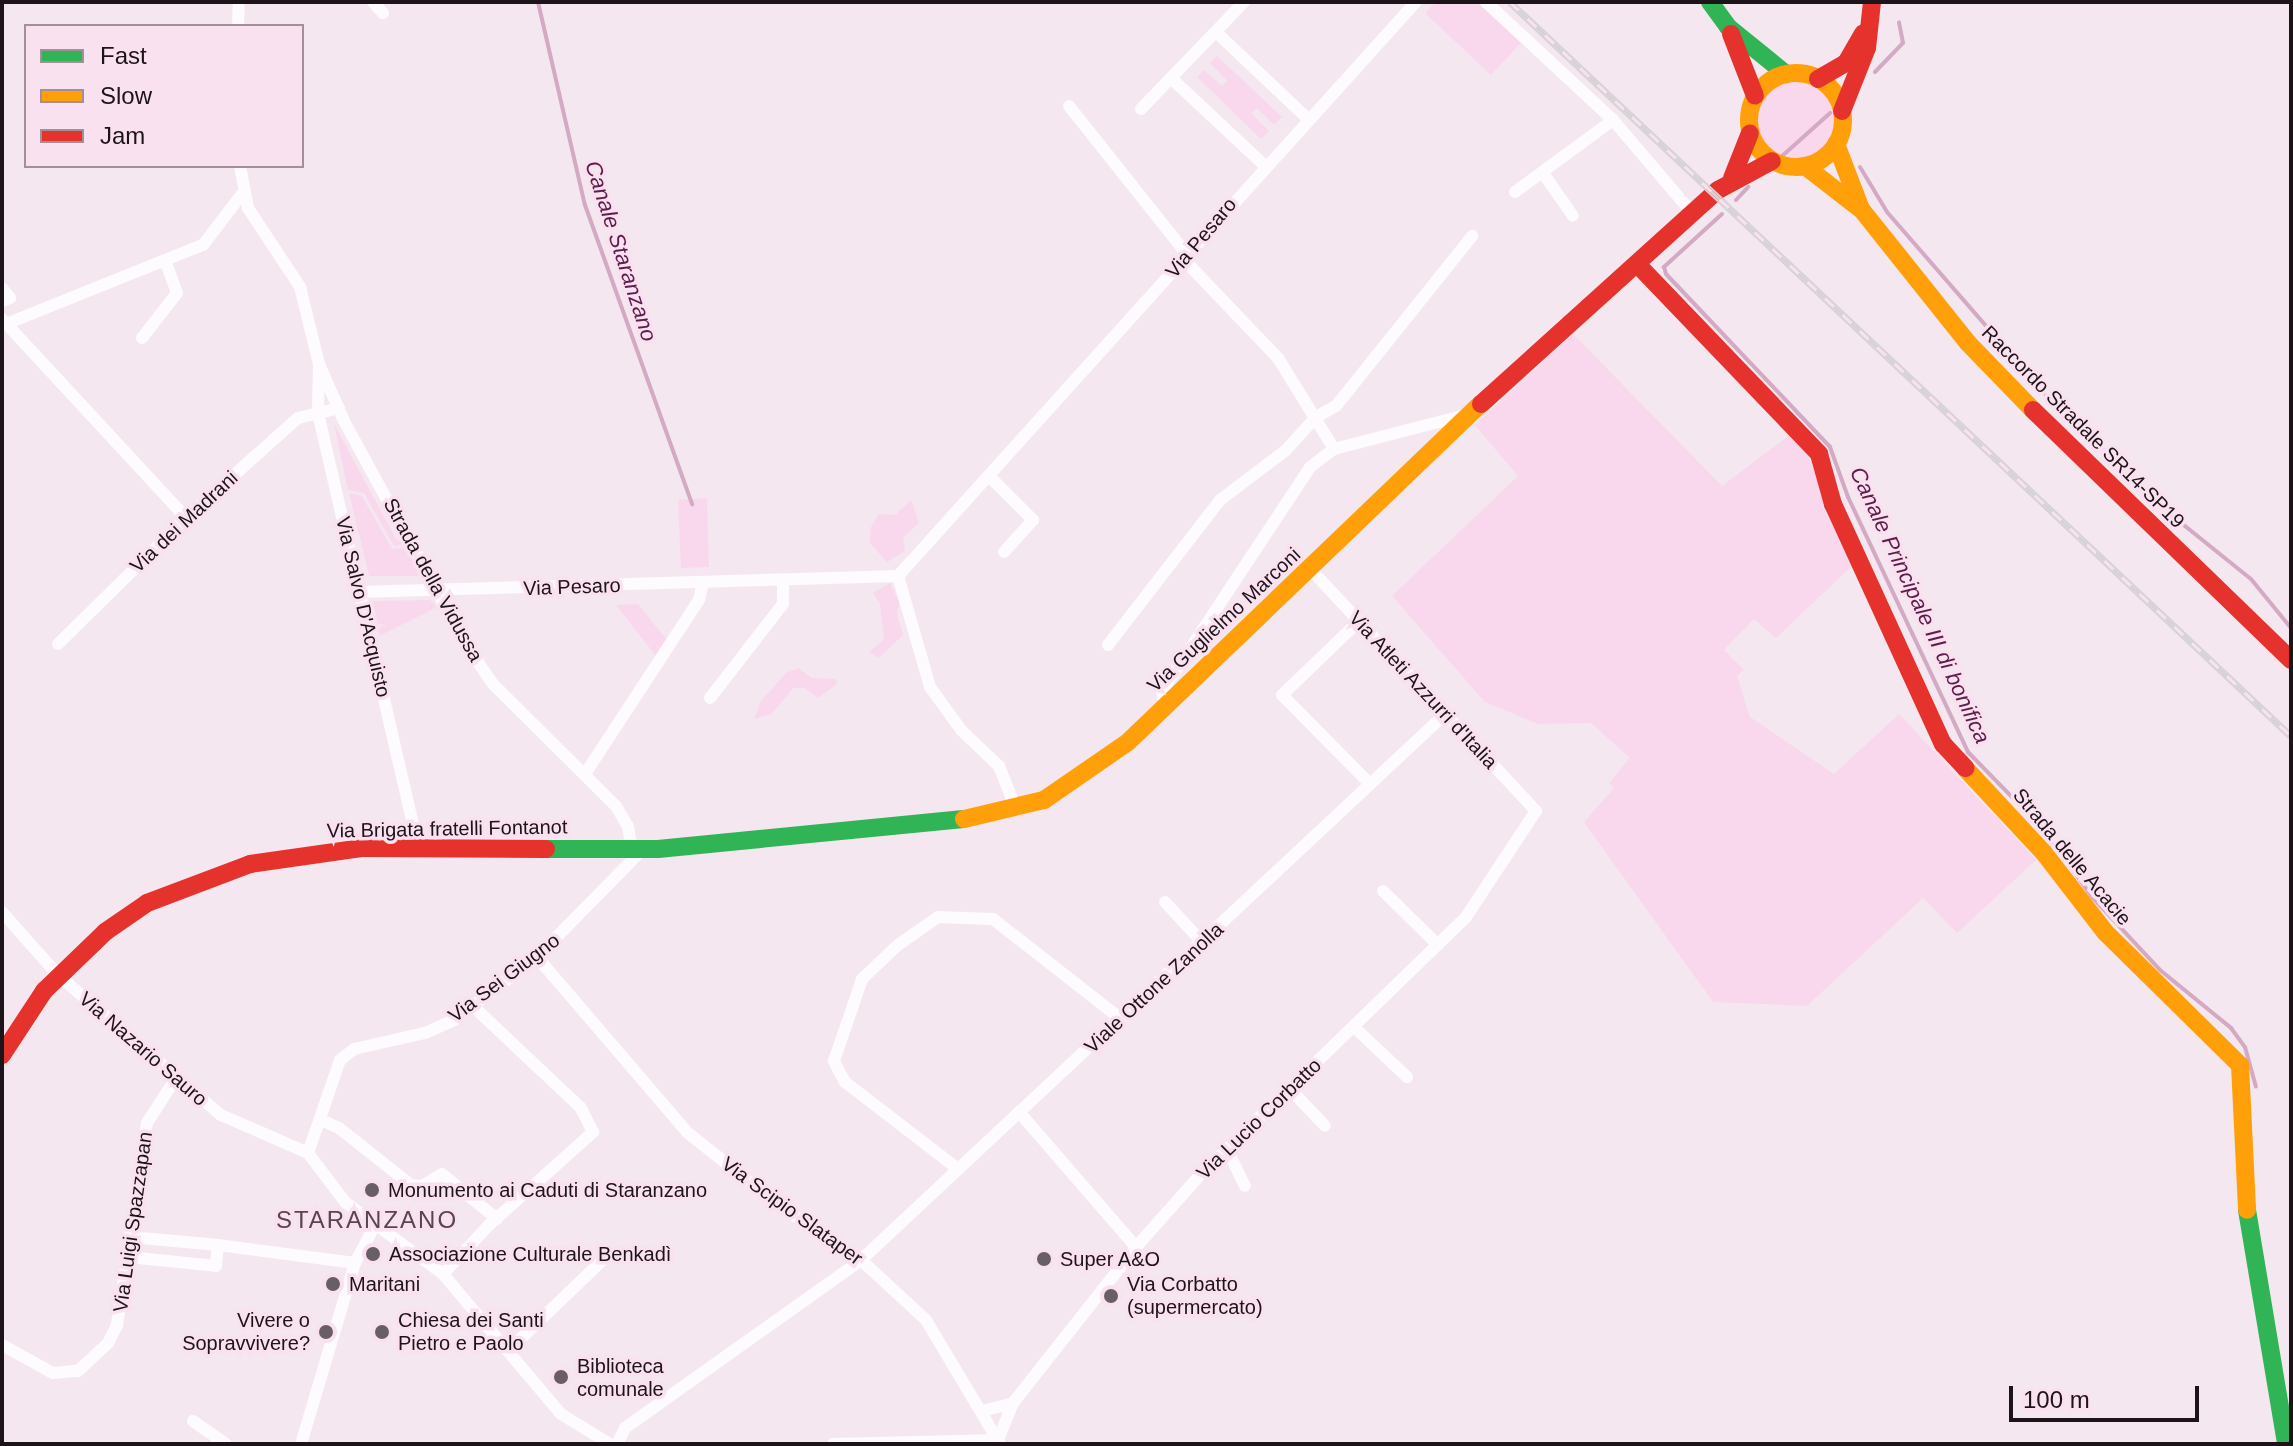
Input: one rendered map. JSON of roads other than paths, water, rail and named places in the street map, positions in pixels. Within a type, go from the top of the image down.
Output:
[{"type":"street","points":[[238,24],[239,2]]},
{"type":"street","points":[[373,2],[383,13]]},
{"type":"street","points":[[1141,109],[1244,2]]},
{"type":"street","name":"Via Pesaro","points":[[360,592],[898,576],[1416,2]]},
{"type":"street","points":[[1486,2],[1613,120],[1693,214]]},
{"type":"street","points":[[1710,2],[1728,27],[1755,96],[1750,133],[1772,161]]},
{"type":"street","points":[[1805,166],[1836,144],[1842,111],[1856,83],[1872,2]]},
{"type":"street","points":[[1728,27],[1786,74],[1818,79],[1846,63],[1869,24]]},
{"type":"street","points":[[1216,32],[1308,119]]},
{"type":"street","points":[[1755,96],[1786,74]]},
{"type":"street","points":[[1171,78],[1265,166]]},
{"type":"street","points":[[1818,79],[1842,111]]},
{"type":"street","points":[[1069,106],[1185,257],[1278,358],[1334,449]]},
{"type":"street","points":[[1515,192],[1613,120]]},
{"type":"street","name":"Via Guglielmo Marconi","points":[[1731,180],[1750,133]]},
{"type":"street","name":"Raccordo Stradale SR14-SP19","points":[[1836,144],[1861,209]]},
{"type":"street","name":"Via Guglielmo Marconi","points":[[637,850],[944,824],[1044,800],[1128,742],[1470,414],[1731,180],[1772,161]]},
{"type":"street","name":"Raccordo Stradale SR14-SP19","points":[[1772,161],[1805,166],[1861,209],[1938,308],[2016,395],[2291,660]]},
{"type":"street","name":"Strada della Vidussa","points":[[240,168],[242,194],[300,287],[319,364],[339,408],[436,591],[493,684],[585,774],[626,823],[637,850]]},
{"type":"street","points":[[1543,173],[1573,216]]},
{"type":"street","points":[[186,518],[4,322],[203,245],[242,194]]},
{"type":"street","points":[[1108,645],[1220,500],[1286,450],[1316,417],[1336,406],[1472,236]]},
{"type":"street","points":[[142,338],[177,293],[165,260]]},
{"type":"street","name":"Strada delle Acacie","points":[[1638,265],[1819,454],[1833,504],[1943,744],[2044,853],[2105,932],[2240,1065],[2247,1207],[2286,1444]]},
{"type":"street","name":"Via Salvo D'Acquisto","points":[[319,364],[318,413],[419,849]]},
{"type":"street","points":[[318,413],[339,408]]},
{"type":"street","name":"Via dei Madrani","points":[[58,644],[186,518],[298,418],[318,413]]},
{"type":"street","points":[[1165,706],[1162,691],[1310,467],[1334,449],[1470,414]]},
{"type":"street","points":[[990,477],[1033,520],[1004,552]]},
{"type":"street","name":"Via Atleti Azzurri d'Italia","points":[[1310,569],[1536,811]]},
{"type":"street","points":[[898,576],[930,687],[962,731],[999,766],[1015,806]]},
{"type":"street","points":[[710,698],[783,604],[783,580]]},
{"type":"street","points":[[585,774],[699,600],[703,582]]},
{"type":"street","points":[[1359,621],[1282,695],[1370,784]]},
{"type":"street","name":"Viale Ottone Zanolla","points":[[617,1444],[625,1428],[861,1260],[1445,714]]},
{"type":"street","name":"Via Lucio Corbatto","points":[[999,1442],[1013,1403],[1136,1247],[1227,1149],[1466,917],[1536,811]]},
{"type":"street","name":"Via Brigata fratelli Fontanot","points":[[2,1055],[58,975],[147,903],[197,880],[306,853],[419,849],[637,850]]},
{"type":"street","name":"Via Sei Giugno","points":[[308,1153],[340,1060],[354,1049],[425,1033],[473,1006],[537,957],[637,850]]},
{"type":"street","points":[[1383,891],[1438,945]]},
{"type":"street","points":[[1165,902],[1203,943]]},
{"type":"street","name":"Via Nazario Sauro","points":[[2,912],[58,975],[221,1115],[308,1153]]},
{"type":"street","points":[[958,1169],[838,1073],[834,1061],[862,979],[889,953],[938,917],[993,919],[1121,1019]]},
{"type":"street","name":"Via Scipio Slataper","points":[[537,957],[688,1133],[781,1207],[861,1260],[926,1320],[999,1442]]},
{"type":"street","points":[[443,1274],[497,1219],[593,1132],[593,1126],[580,1107],[473,1006]]},
{"type":"street","points":[[1354,1027],[1407,1077]]},
{"type":"street","name":"Via Luigi Spazzapan","points":[[2,1345],[53,1373],[78,1371],[108,1343],[117,1325],[147,1123],[176,1078]]},
{"type":"street","points":[[1289,1088],[1325,1126]]},
{"type":"street","points":[[1019,1112],[1136,1247]]},
{"type":"street","points":[[321,1120],[411,1185],[422,1186],[442,1174],[497,1219]]},
{"type":"street","points":[[1227,1149],[1245,1186]]},
{"type":"street","points":[[308,1153],[345,1202],[374,1227],[443,1274],[510,1349],[561,1414],[604,1443]]},
{"type":"street","points":[[301,1444],[355,1263],[374,1227]]},
{"type":"street","points":[[130,1237],[355,1263]]},
{"type":"street","points":[[128,1257],[216,1266],[218,1245]]},
{"type":"street","points":[[510,1349],[604,1259]]},
{"type":"street","points":[[982,1411],[1013,1403]]},
{"type":"street","points":[[193,1421],[219,1434],[226,1444]]},
{"type":"street","points":[[833,1444],[999,1442]]},
{"type":"waterway","name":"Canale Staranzano","points":[[538,2],[585,205],[692,504]]},
{"type":"waterway","name":"Canale Principale III di bonifica","points":[[1875,72],[1903,43],[1899,22]]},
{"type":"waterway","name":"Canale Principale III di bonifica","points":[[1781,157],[1830,113]]},
{"type":"waterway","points":[[1860,167],[1887,212],[2052,402],[2180,522],[2251,579],[2291,628]]},
{"type":"waterway","name":"Canale Principale III di bonifica","points":[[1736,200],[1748,187]]},
{"type":"waterway","name":"Canale Principale III di bonifica","points":[[1722,214],[1664,267],[1666,274],[1830,447],[1848,497],[1968,752],[2046,832],[2092,897],[2160,970],[2231,1028],[2245,1047],[2256,1087]]},
{"type":"railway","points":[[1510,2],[2291,736]]},
{"type":"place","name":"Monumento ai Caduti di Staranzano","points":[[372,1190]]},
{"type":"place","name":"Associazione Culturale Benkadì","points":[[373,1254]]},
{"type":"place","name":"Super A&O","points":[[1044,1259]]},
{"type":"place","name":"Maritani","points":[[333,1284]]},
{"type":"place","name":"Via Corbatto (supermercato)","points":[[1111,1296]]},
{"type":"place","name":"Vivere o Sopravvivere?","points":[[326,1332]]},
{"type":"place","name":"Chiesa dei Santi Pietro e Paolo","points":[[382,1332]]},
{"type":"place","name":"Biblioteca comunale","points":[[561,1377]]},
{"type":"district","name":"STARANZANO","points":[[367,1220]]}]
